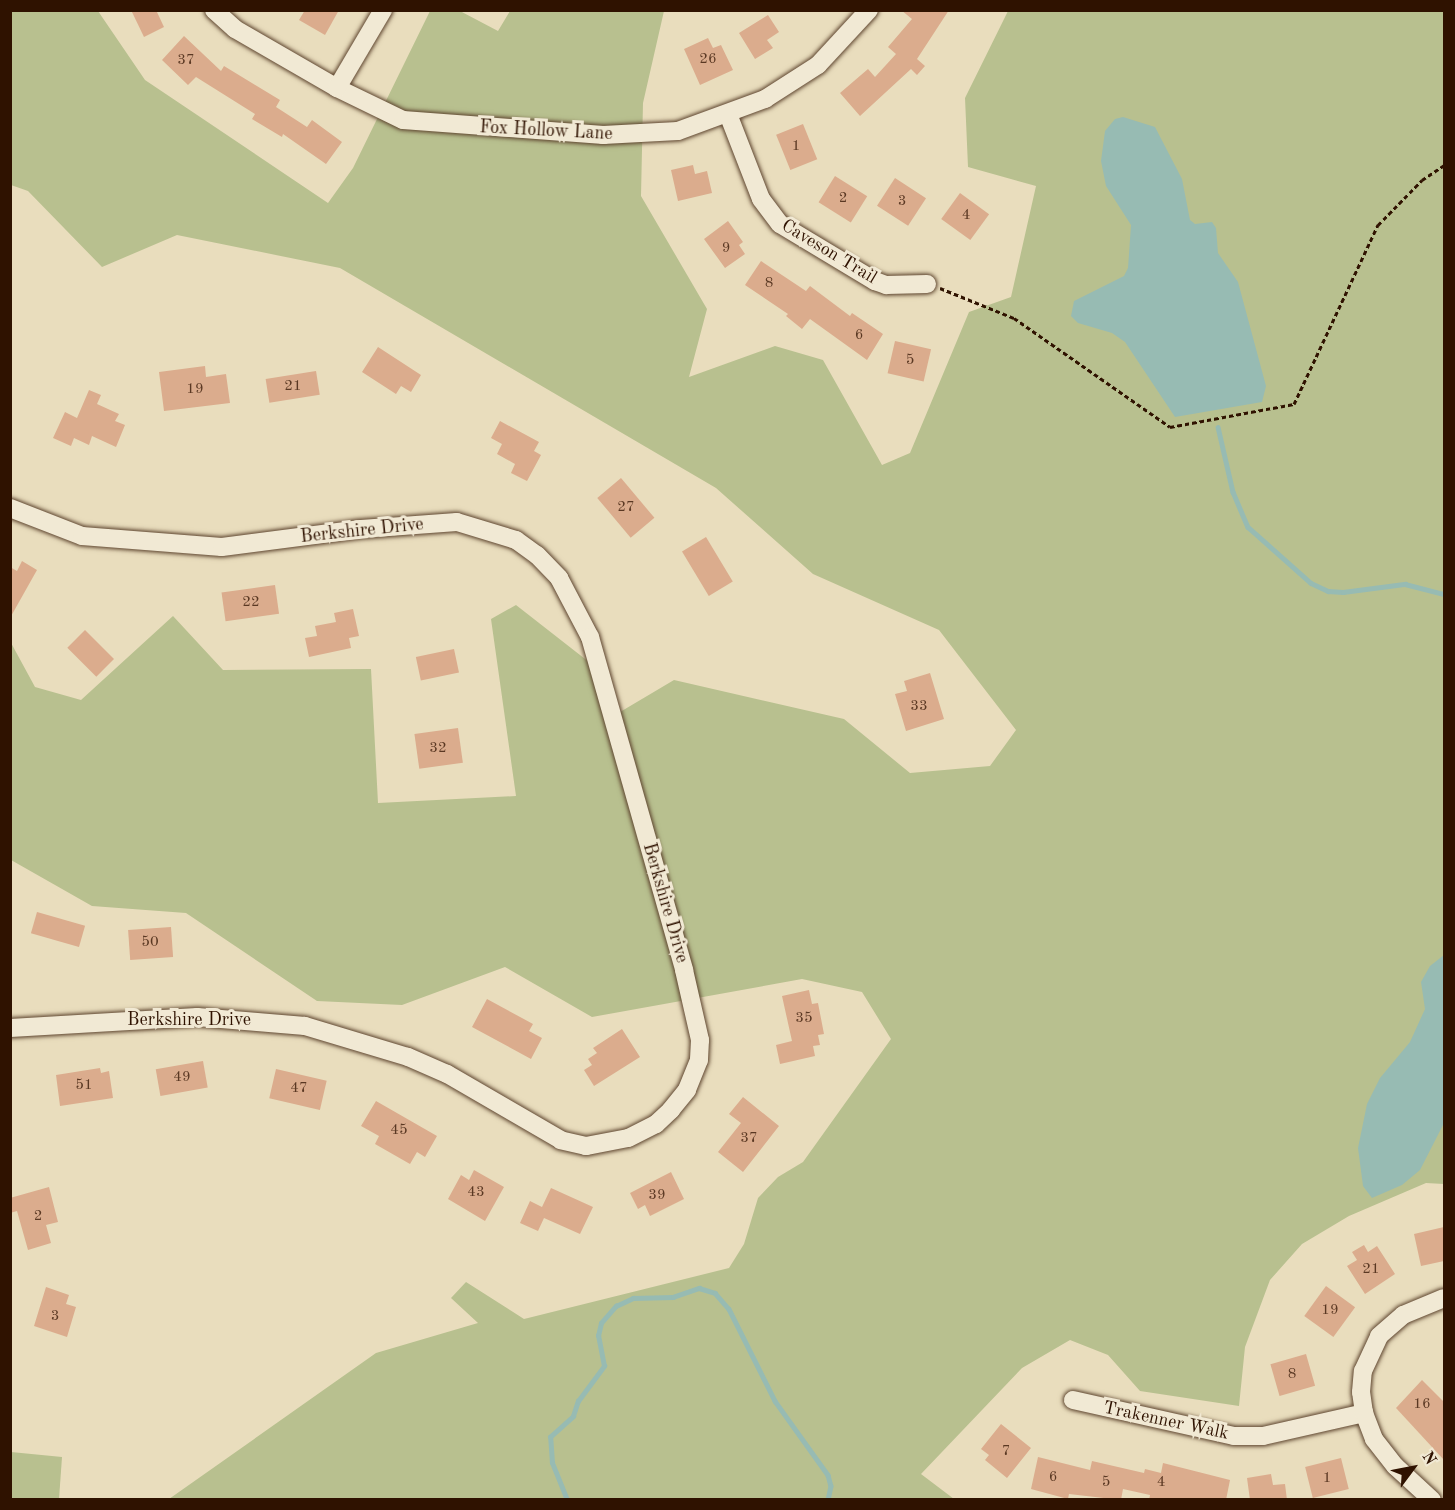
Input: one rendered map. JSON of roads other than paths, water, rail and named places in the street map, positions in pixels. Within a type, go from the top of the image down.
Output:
[{"type":"street","name":"Fox Hollow Lane","points":[[214,10],[235,29],[338,88],[403,120],[469,127],[649,134],[678,130],[728,114],[802,77],[832,53],[869,10]]},
{"type":"street","points":[[338,88],[383,10]]},
{"type":"street","name":"Caveson Trail","points":[[728,114],[761,199],[780,224],[874,281],[886,285],[927,284]]},
{"type":"street","name":"Berkshire Drive","points":[[10,508],[82,536],[222,547],[361,529],[457,522],[516,540],[537,555],[559,578],[590,637],[684,970],[700,1040],[699,1060],[687,1090],[656,1124],[628,1138],[586,1146],[550,1135],[447,1074],[408,1057],[305,1026],[197,1017],[10,1028]]},
{"type":"street","points":[[1432,1500],[1384,1453],[1364,1413],[1363,1371],[1379,1336],[1403,1315],[1444,1298]]},
{"type":"street","name":"Trakenner Walk","points":[[1073,1401],[1234,1436],[1263,1436],[1364,1413]]},
{"type":"water","points":[[1123,117],[1155,127],[1182,179],[1190,220],[1195,224],[1212,222],[1216,228],[1218,253],[1238,282],[1266,386],[1262,402],[1175,417],[1125,342],[1112,333],[1078,323],[1071,316],[1074,301],[1124,276],[1128,268],[1131,225],[1106,186],[1101,161],[1105,131],[1115,119]]},
{"type":"water","points":[[1444,955],[1444,1123],[1420,1170],[1402,1185],[1372,1198],[1363,1186],[1358,1148],[1367,1104],[1380,1078],[1410,1042],[1425,1009],[1421,982],[1430,966]]},
{"type":"waterway","points":[[1218,427],[1233,492],[1248,527],[1311,583],[1328,591],[1343,592],[1405,584],[1444,594]]},
{"type":"waterway","points":[[567,1500],[552,1463],[550,1437],[573,1416],[578,1401],[604,1366],[598,1336],[601,1323],[616,1306],[633,1298],[673,1297],[699,1288],[715,1293],[729,1309],[775,1401],[828,1475],[831,1486],[828,1500]]}]
